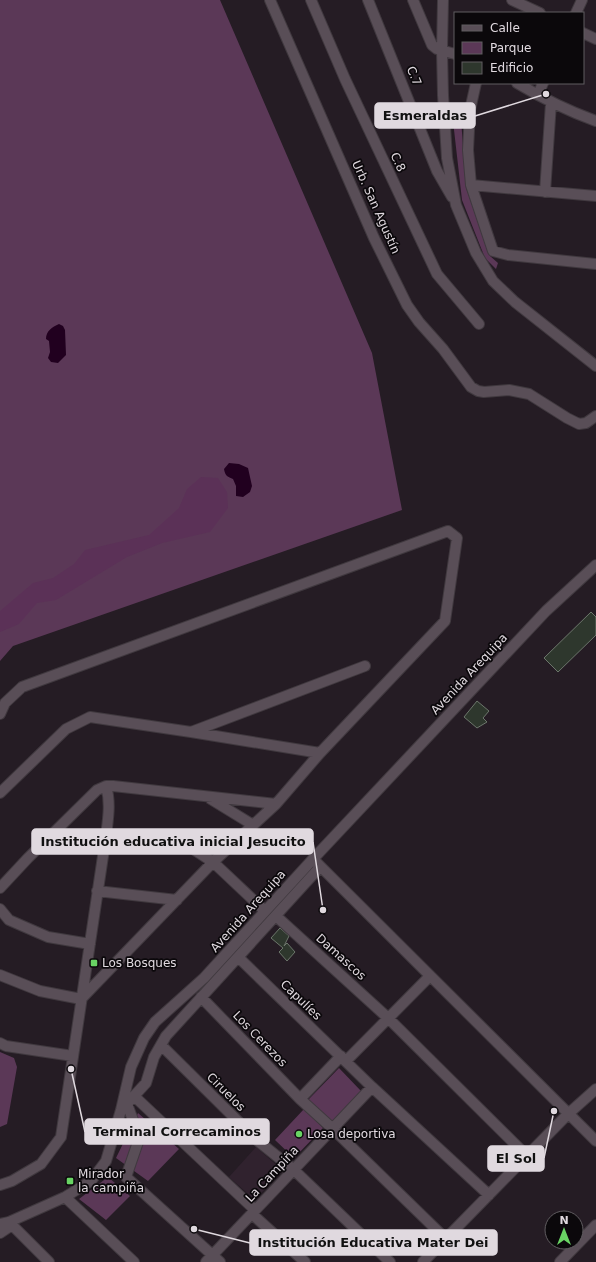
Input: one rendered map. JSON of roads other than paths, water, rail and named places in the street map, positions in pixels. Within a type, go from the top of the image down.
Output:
[{"type":"street","name":"Urb. San Agustín","points":[[270,0],[374,238],[407,305],[419,322],[443,349],[471,387],[478,391],[516,390],[529,394],[579,424],[586,423],[596,416]]},
{"type":"street","name":"C.8","points":[[310,0],[345,79],[437,274],[479,324]]},
{"type":"street","name":"C.7","points":[[368,0],[437,171],[456,205]]},
{"type":"street","points":[[413,0],[432,45],[442,51],[454,54]]},
{"type":"street","points":[[443,0],[443,95],[448,158],[456,205],[476,253],[493,281],[515,302],[596,366]]},
{"type":"street","points":[[512,0],[538,12]]},
{"type":"street","points":[[576,12],[582,0]]},
{"type":"street","points":[[584,33],[596,39]]},
{"type":"street","points":[[476,84],[470,116],[468,150],[471,185],[493,251],[508,255],[596,264]]},
{"type":"street","points":[[519,84],[551,102],[596,121]]},
{"type":"street","points":[[538,95],[543,84]]},
{"type":"street","points":[[545,192],[551,102]]},
{"type":"street","points":[[471,185],[596,196]]},
{"type":"street","points":[[0,714],[4,703],[22,687],[448,531],[457,538],[445,621],[320,754],[276,804],[213,862],[81,999]]},
{"type":"street","name":"Avenida Arequipa","points":[[0,1233],[7,1224],[65,1197],[91,1181],[106,1161],[127,1103],[131,1067],[144,1038],[155,1022],[204,978],[313,859],[546,611],[596,565]]},
{"type":"street","points":[[191,732],[365,666]]},
{"type":"street","points":[[0,793],[66,729],[90,717],[191,732],[320,754]]},
{"type":"street","points":[[0,888],[28,858],[97,790],[106,786],[276,804]]},
{"type":"street","points":[[0,1185],[12,1181],[41,1164],[61,1137],[106,836],[109,806],[106,786]]},
{"type":"street","points":[[206,796],[253,825]]},
{"type":"street","points":[[106,836],[190,847],[213,862],[265,912]]},
{"type":"street","points":[[313,859],[596,1141]]},
{"type":"street","points":[[127,1103],[146,1083],[154,1057],[166,1036],[320,867]]},
{"type":"street","points":[[98,891],[177,900]]},
{"type":"street","points":[[0,909],[9,920],[48,937],[90,944]]},
{"type":"street","name":"Damascos","points":[[276,916],[388,1018],[527,1156]]},
{"type":"street","name":"Capulíes","points":[[238,956],[372,1087],[489,1195]]},
{"type":"street","points":[[0,975],[40,991],[81,999]]},
{"type":"street","points":[[300,1099],[388,1018],[430,976]]},
{"type":"street","name":"Los Cerezos","points":[[201,997],[300,1099],[446,1239]]},
{"type":"street","points":[[0,1043],[6,1046],[73,1056]]},
{"type":"street","name":"Ciruelos","points":[[161,1045],[258,1141],[294,1170],[390,1262]]},
{"type":"street","name":"La Campiña","points":[[213,1260],[253,1212],[372,1087]]},
{"type":"street","points":[[422,1262],[568,1114],[596,1089]]},
{"type":"street","points":[[127,1103],[253,1212],[305,1262]]},
{"type":"street","points":[[127,1103],[136,1128],[138,1142],[126,1177],[213,1260]]},
{"type":"street","points":[[65,1197],[134,1262]]},
{"type":"street","points":[[7,1224],[49,1262]]},
{"type":"street","points":[[560,1262],[596,1226]]},
{"type":"place","name":"Esmeraldas","points":[[546,94]]},
{"type":"place","name":"Institución educativa inicial Jesucito","points":[[323,910]]},
{"type":"place","name":"Los Bosques","points":[[94,963]]},
{"type":"place","name":"Terminal Correcaminos","points":[[71,1069]]},
{"type":"place","name":"El Sol","points":[[554,1111]]},
{"type":"place","name":"Losa deportiva","points":[[299,1134]]},
{"type":"place","name":"Mirador la campiña","points":[[70,1181]]},
{"type":"place","name":"Institución Educativa Mater Dei","points":[[194,1229]]}]
